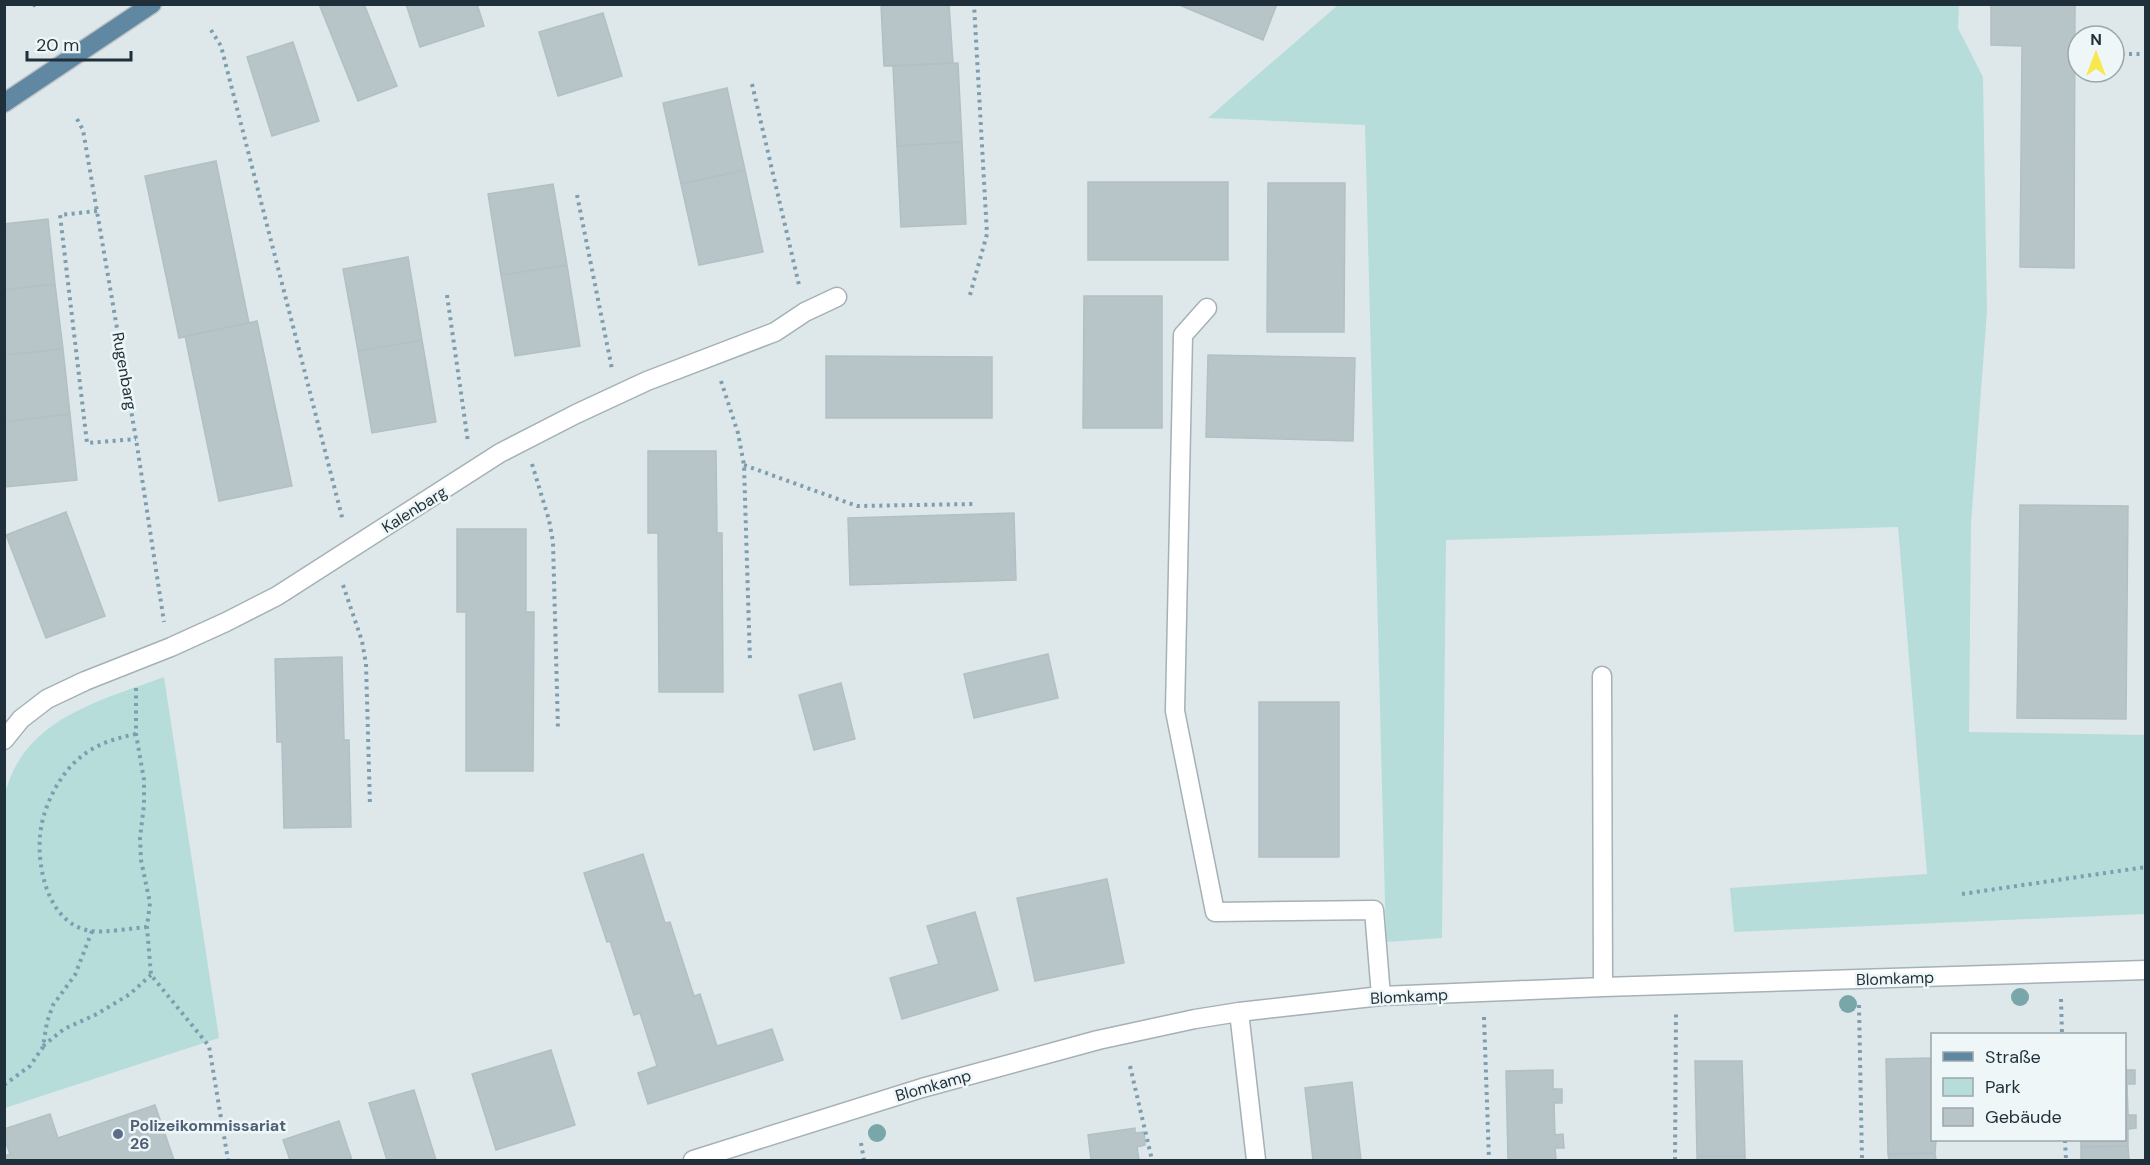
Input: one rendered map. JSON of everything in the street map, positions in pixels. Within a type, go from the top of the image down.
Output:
[{"type":"main road","points":[[4,103],[152,4]]},
{"type":"street","name":"Kalenbarg","points":[[4,740],[21,719],[47,699],[199,634],[277,596],[500,453],[647,381],[775,332],[805,312],[837,297]]},
{"type":"street","points":[[1207,308],[1183,335],[1175,711],[1215,912],[1374,910],[1381,996]]},
{"type":"street","points":[[1602,676],[1603,987]]},
{"type":"street","name":"Blomkamp","points":[[693,1161],[922,1088],[1087,1042],[1239,1012],[1381,996],[2145,970]]},
{"type":"street","points":[[1239,1012],[1256,1161]]},
{"type":"path","points":[[970,295],[987,234],[974,4]]},
{"type":"path","points":[[211,30],[221,46],[345,528]]},
{"type":"path","points":[[2126,54],[2145,54]]},
{"type":"path","points":[[752,84],[805,312]]},
{"type":"path","name":"Rugenbarg","points":[[76,119],[83,130],[136,439],[164,626]]},
{"type":"path","points":[[577,195],[613,373]]},
{"type":"path","points":[[97,211],[60,215],[87,444],[136,439]]},
{"type":"path","points":[[447,295],[469,449]]},
{"type":"path","points":[[718,371],[738,433],[744,465],[750,662]]},
{"type":"path","points":[[531,459],[553,542],[558,730]]},
{"type":"path","points":[[744,465],[857,506],[976,504]]},
{"type":"path","points":[[340,578],[362,641],[366,664],[370,806]]},
{"type":"path","points":[[136,682],[136,734],[144,780],[140,838],[141,860],[150,903],[147,927],[151,975],[209,1046],[228,1161]]},
{"type":"path","points":[[136,734],[96,745],[74,763],[57,785],[45,811],[40,835],[41,862],[47,890],[55,909],[71,923],[92,931],[147,927]]},
{"type":"path","points":[[1962,894],[2145,867]]},
{"type":"path","points":[[43,1047],[47,1022],[53,1005],[75,975],[92,931]]},
{"type":"path","points":[[2060,973],[2062,1033]]},
{"type":"path","points":[[4,1085],[30,1066],[43,1047],[64,1029],[97,1014],[130,994],[151,975]]},
{"type":"path","points":[[1858,979],[1862,1161]]},
{"type":"path","points":[[1675,1161],[1676,985]]},
{"type":"path","points":[[1483,993],[1489,1161]]},
{"type":"path","points":[[1130,1066],[1152,1161]]},
{"type":"path","points":[[2066,1141],[2066,1161]]},
{"type":"path","points":[[861,1143],[864,1161]]},
{"type":"green space","points":[[1338,5],[1959,5],[1958,28],[1983,77],[1987,311],[1971,524],[1969,732],[2145,735],[2145,914],[1734,932],[1730,888],[1927,874],[1898,527],[1446,540],[1442,938],[1386,942],[1365,125],[1208,118]]},
{"type":"green space","points":[[164,677],[219,1038],[5,1108],[4,798],[13,771],[27,749],[45,731],[66,717],[89,705]]},
{"type":"building","points":[[319,4],[364,4],[397,86],[358,101]]},
{"type":"building","points":[[406,4],[477,4],[484,26],[420,47]]},
{"type":"building","points":[[881,4],[949,4],[953,63],[884,66]]},
{"type":"building","points":[[1177,4],[1277,4],[1263,40]]},
{"type":"building","points":[[1991,4],[2075,4],[2075,24],[2066,24],[2066,84],[2075,84],[2074,268],[2020,267],[2022,46],[1991,45]]},
{"type":"building","points":[[603,13],[622,76],[558,96],[539,32]]},
{"type":"building","points":[[293,42],[319,121],[272,136],[247,57]]},
{"type":"building","points":[[958,63],[962,142],[897,146],[893,66]]},
{"type":"building","points":[[727,88],[745,170],[681,184],[663,103]]},
{"type":"building","points":[[962,142],[966,224],[901,227],[897,146]]},
{"type":"building","points":[[216,161],[249,323],[179,338],[145,176]]},
{"type":"building","points":[[745,170],[763,252],[699,265],[681,184]]},
{"type":"building","points":[[1088,182],[1228,182],[1228,260],[1088,260]]},
{"type":"building","points":[[1268,183],[1345,183],[1344,332],[1267,332]]},
{"type":"building","points":[[553,184],[567,265],[501,275],[488,194]]},
{"type":"building","points":[[48,219],[55,284],[4,290],[4,224]]},
{"type":"building","points":[[408,257],[422,340],[358,351],[343,269]]},
{"type":"building","points":[[567,265],[580,346],[515,356],[501,275]]},
{"type":"building","points":[[55,284],[63,349],[4,355],[4,290]]},
{"type":"building","points":[[1084,296],[1162,296],[1162,428],[1083,428]]},
{"type":"building","points":[[257,321],[292,486],[219,501],[185,336]]},
{"type":"building","points":[[422,340],[436,422],[372,433],[358,351]]},
{"type":"building","points":[[63,349],[70,414],[4,422],[4,355]]},
{"type":"building","points":[[1208,355],[1355,358],[1353,441],[1206,437]]},
{"type":"building","points":[[826,356],[992,357],[992,418],[826,418]]},
{"type":"building","points":[[70,414],[77,480],[5,487],[4,422]]},
{"type":"building","points":[[648,451],[716,451],[717,533],[722,533],[723,692],[659,692],[658,533],[648,533]]},
{"type":"building","points":[[2020,505],[2128,506],[2126,719],[2017,718]]},
{"type":"building","points":[[66,512],[105,616],[46,638],[6,535]]},
{"type":"building","points":[[1014,513],[1016,580],[850,585],[848,518]]},
{"type":"building","points":[[457,529],[526,529],[526,612],[534,612],[533,771],[466,771],[466,612],[457,612]]},
{"type":"building","points":[[1048,654],[1058,698],[974,718],[964,674]]},
{"type":"building","points":[[342,657],[344,740],[349,740],[351,827],[284,828],[282,742],[277,742],[275,659]]},
{"type":"building","points":[[841,683],[855,739],[814,750],[799,695]]},
{"type":"building","points":[[1259,702],[1339,702],[1339,857],[1259,857]]},
{"type":"building","points":[[643,854],[665,923],[670,922],[694,996],[700,994],[717,1046],[772,1029],[783,1060],[648,1104],[638,1073],[657,1066],[640,1013],[634,1015],[610,941],[607,942],[584,873]]},
{"type":"building","points":[[1107,879],[1124,963],[1035,981],[1017,898]]},
{"type":"building","points":[[975,912],[998,990],[902,1019],[890,978],[939,964],[927,926]]},
{"type":"building","points":[[551,1050],[575,1125],[496,1150],[472,1074]]},
{"type":"building","points":[[1931,1058],[1931,1141],[1936,1141],[1935,1153],[1888,1154],[1886,1059]]},
{"type":"building","points":[[1695,1061],[1742,1061],[1745,1156],[1697,1156]]},
{"type":"building","points":[[1553,1070],[1553,1089],[1562,1089],[1562,1103],[1554,1103],[1555,1135],[1563,1134],[1564,1148],[1555,1148],[1556,1160],[1508,1160],[1506,1071]]},
{"type":"building","points":[[2126,1070],[2135,1070],[2135,1084],[2127,1084],[2128,1115],[2136,1115],[2136,1128],[2128,1129],[2128,1146],[2081,1147],[2081,1141],[2126,1141]]},
{"type":"building","points":[[1352,1082],[1361,1160],[1313,1160],[1305,1088]]},
{"type":"building","points":[[414,1090],[436,1160],[387,1160],[369,1103]]},
{"type":"building","name":"Polizeikommissariat 26","points":[[155,1105],[174,1160],[4,1160],[4,1156],[10,1154],[4,1138],[4,1129],[50,1114],[58,1138]]},
{"type":"building","points":[[339,1121],[352,1160],[290,1160],[283,1140]]},
{"type":"building","points":[[1135,1128],[1135,1133],[1144,1132],[1145,1145],[1137,1147],[1139,1160],[1091,1160],[1088,1135]]},
{"type":"building","points":[[2128,1146],[2129,1160],[2081,1160],[2081,1147]]},
{"type":"building","points":[[1935,1153],[1936,1160],[1889,1160],[1888,1154]]},
{"type":"building","points":[[1697,1156],[1745,1156],[1745,1160],[1697,1160]]},
{"type":"place","name":"Polizeikommissariat 26","points":[[118,1134]]}]
